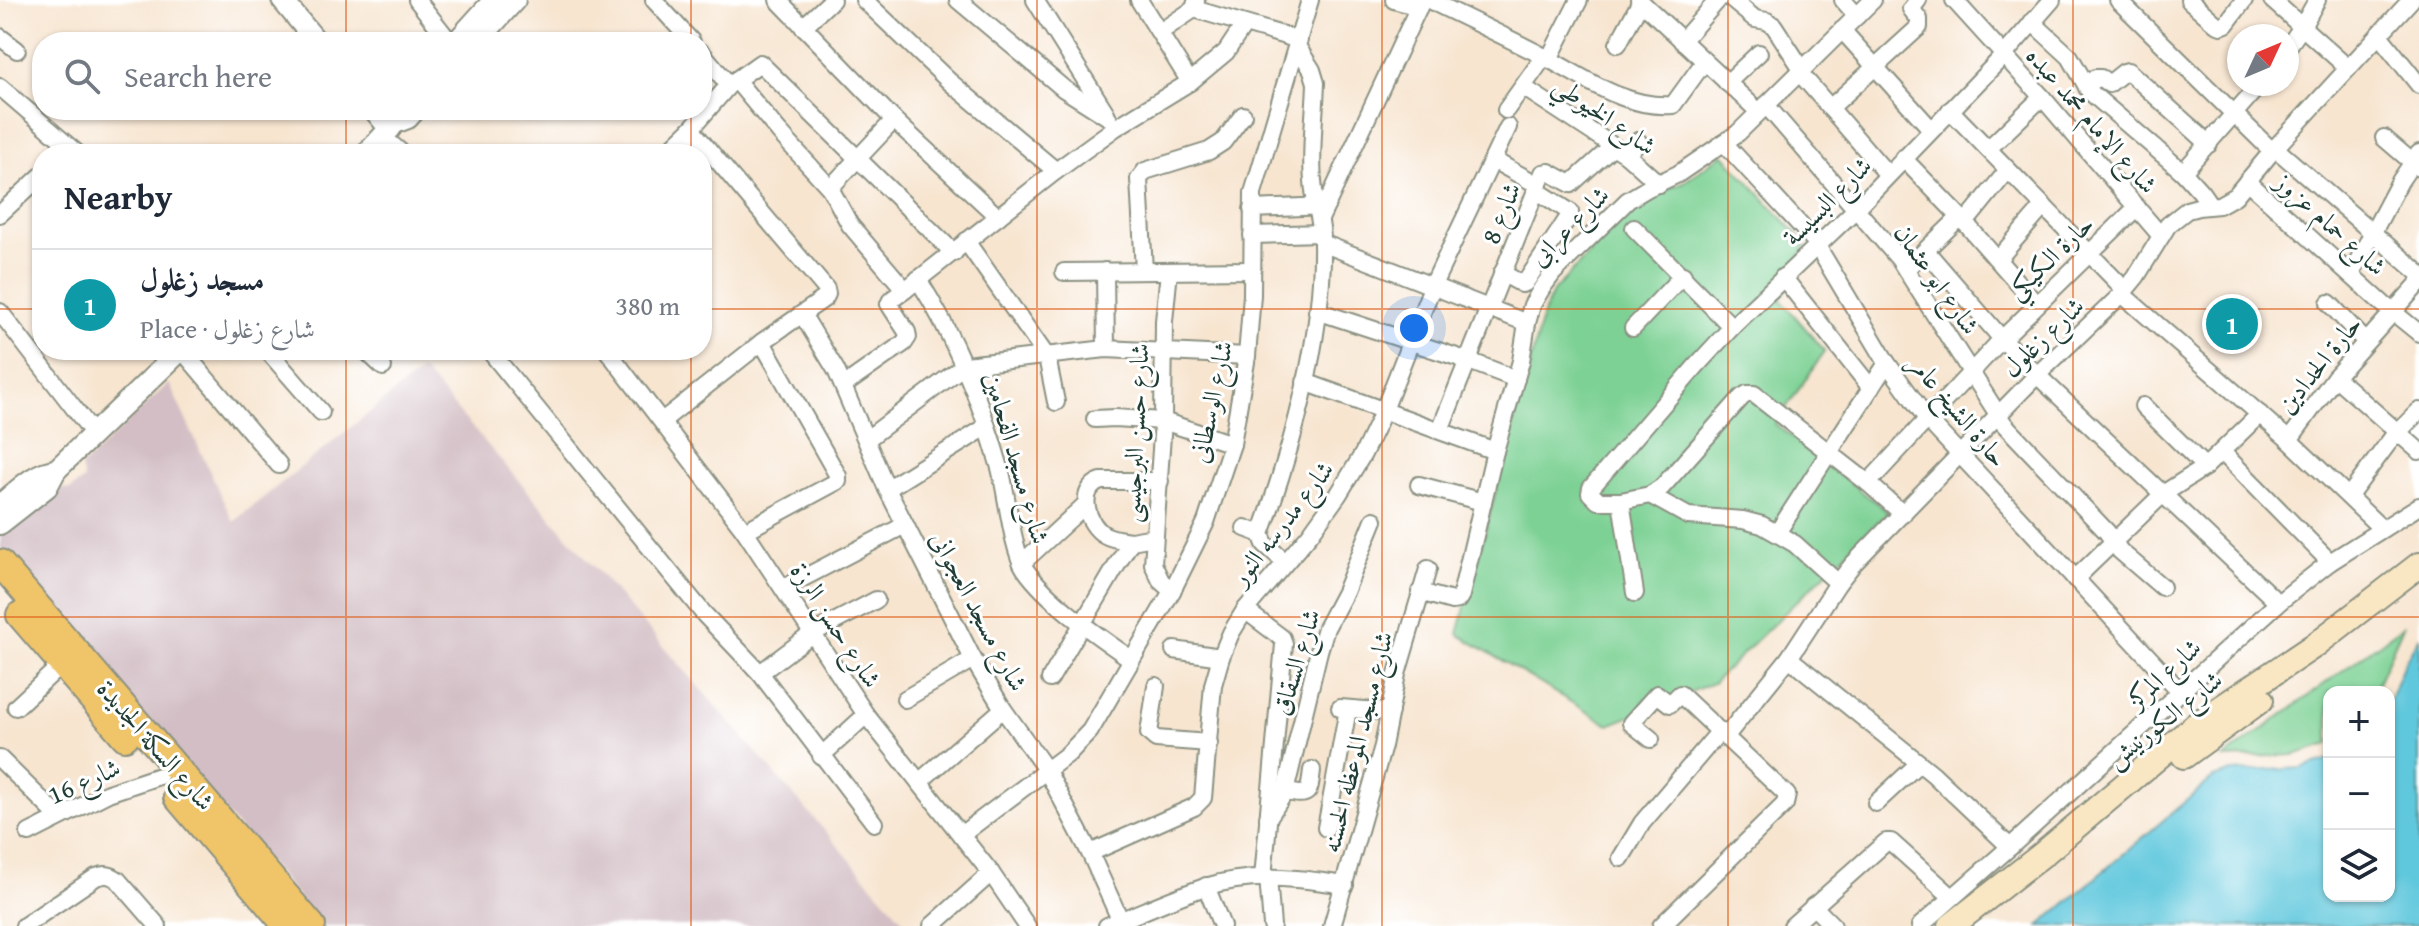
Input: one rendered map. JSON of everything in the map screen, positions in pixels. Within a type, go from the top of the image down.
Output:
[{"type":"main road","name":"شارع السكة الجديدة","points":[[0,563],[312,926]]},
{"type":"main road","name":"شارع الكورنيش","points":[[1951,926],[2043,854],[2205,718],[2315,645],[2419,565]]},
{"type":"main road","name":"شارع الكورنيش","points":[[1974,926],[2207,737],[2419,582]]},
{"type":"main road","name":"شارع السكة الجديدة","points":[[0,591],[287,926]]},
{"type":"street","points":[[282,0],[309,32]]},
{"type":"street","points":[[417,0],[442,32]]},
{"type":"street","points":[[465,32],[494,0]]},
{"type":"street","points":[[486,32],[515,0]]},
{"type":"street","points":[[654,0],[683,32]]},
{"type":"street","points":[[778,0],[894,120],[998,217]]},
{"type":"street","points":[[803,27],[832,0]]},
{"type":"street","points":[[864,0],[950,82],[1056,171]]},
{"type":"street","points":[[958,0],[1064,89],[1112,123]]},
{"type":"street","points":[[1035,0],[1112,123]]},
{"type":"street","points":[[1139,0],[1190,82]]},
{"type":"street","name":"شارع الوسطانى","points":[[961,835],[1047,771],[1090,731],[1172,591],[1206,522],[1232,444],[1247,356],[1251,320],[1252,209],[1257,177],[1310,0]]},
{"type":"street","points":[[1394,0],[1423,2],[1547,58],[1617,96],[1640,103],[1673,105],[1704,62]]},
{"type":"street","name":"شارع مدرسه النور","points":[[1090,853],[1199,803],[1205,793],[1213,685],[1231,633],[1245,610],[1310,534],[1363,454],[1384,410],[1432,287],[1493,160],[1507,119],[1523,87],[1547,58],[1579,0]]},
{"type":"street","points":[[1682,41],[1718,0]]},
{"type":"street","points":[[1732,0],[1752,17],[1774,26],[1801,71],[1888,175]]},
{"type":"street","points":[[1843,0],[1857,16]]},
{"type":"street","name":"شارع عرابى","points":[[1420,592],[1452,601],[1460,598],[1495,451],[1523,352],[1532,305],[1553,273],[1628,200],[1678,174],[1738,133],[1873,0]]},
{"type":"street","points":[[1830,108],[1919,27],[1919,19],[1911,9],[1918,0]]},
{"type":"street","name":"شارع الإمام محمد عبده","points":[[1954,0],[2161,236]]},
{"type":"street","points":[[2118,0],[2234,116],[2419,273]]},
{"type":"street","points":[[2189,0],[2221,26],[2226,24],[2244,0]]},
{"type":"street","points":[[2272,0],[2348,68]]},
{"type":"street","points":[[2299,31],[2317,0]]},
{"type":"street","points":[[1618,44],[1640,1]]},
{"type":"street","name":"شارع ابو عثمان","points":[[1640,1],[1727,83],[1763,108],[1856,209],[1906,269],[1998,415],[2107,532],[2120,551],[2162,587]]},
{"type":"street","name":"شارع البسيسة","points":[[1621,501],[1598,501],[1590,493],[1591,488],[1732,327],[1856,209],[2004,55],[2049,1]]},
{"type":"street","name":"شارع زغلول","points":[[1621,858],[1642,823],[1789,658],[1838,583],[1869,547],[2037,375],[2124,292],[2176,217],[2198,207],[2228,201],[2348,68],[2415,1]]},
{"type":"street","points":[[1321,221],[1423,2]]},
{"type":"street","points":[[1160,32],[1195,4],[1298,43],[1316,83],[1312,177],[1321,221],[1317,311],[1290,446],[1253,531],[1285,562]]},
{"type":"street","points":[[2032,22],[2070,57],[2087,88],[2183,172],[2210,205]]},
{"type":"street","points":[[843,386],[908,337],[889,304],[891,300],[1056,171],[1112,123],[1190,82],[1226,52],[1244,25]]},
{"type":"street","points":[[1842,30],[1931,129]]},
{"type":"street","points":[[2379,35],[2419,85]]},
{"type":"street","points":[[0,37],[17,50]]},
{"type":"street","points":[[1727,83],[1759,53]]},
{"type":"street","name":"شارع مسجد الفحامين","points":[[712,62],[830,188],[850,225],[911,285],[946,325],[965,365],[1000,468],[1022,563],[1036,581],[1083,625],[1131,659]]},
{"type":"street","points":[[712,106],[733,82],[758,63],[763,65],[858,158],[960,247],[1047,357],[1056,402]]},
{"type":"street","points":[[2087,88],[2095,78],[2109,84],[2128,71],[2209,144]]},
{"type":"street","points":[[0,87],[32,116]]},
{"type":"street","name":"شارع الخيوطي","points":[[1523,87],[1620,151],[1659,184]]},
{"type":"street","points":[[2183,172],[2250,96]]},
{"type":"street","points":[[1988,149],[2042,97]]},
{"type":"street","points":[[1950,110],[2124,292],[2289,440],[2382,529]]},
{"type":"street","points":[[1144,271],[1141,174],[1209,151],[1223,142],[1243,115]]},
{"type":"street","points":[[37,120],[63,144]]},
{"type":"street","points":[[675,144],[699,120]]},
{"type":"street","points":[[830,188],[894,120]]},
{"type":"street","points":[[375,144],[391,125],[399,144]]},
{"type":"street","points":[[691,129],[704,144]]},
{"type":"street","points":[[2351,274],[2417,161],[2384,138]]},
{"type":"street","points":[[1620,151],[1638,141]]},
{"type":"street","name":"حارة الشيخ عامر","points":[[1724,143],[1817,245],[1887,363],[1927,419],[2179,690]]},
{"type":"street","name":"شارع 8","points":[[1440,430],[1545,171],[1573,183],[1620,151]]},
{"type":"street","points":[[662,421],[827,294],[712,154]]},
{"type":"street","points":[[1903,158],[2036,304]]},
{"type":"street","points":[[1493,160],[1570,212],[1525,283],[1502,273]]},
{"type":"street","points":[[1906,269],[1962,220],[2008,170]]},
{"type":"street","name":"شارع حمام عزوز","points":[[2247,181],[2419,333]]},
{"type":"street","points":[[0,214],[32,184]]},
{"type":"street","points":[[1998,259],[2044,206]]},
{"type":"street","name":"حارة الكيكي","points":[[1868,483],[2036,304],[2137,207]]},
{"type":"street","points":[[1252,209],[1321,221],[1432,287],[1527,323]]},
{"type":"street","points":[[1252,235],[1321,221]]},
{"type":"street","points":[[1634,228],[1732,327]]},
{"type":"street","points":[[1926,251],[2037,375],[2278,603]]},
{"type":"street","points":[[1064,272],[1252,270]]},
{"type":"street","points":[[1105,271],[1106,349]]},
{"type":"street","name":"شارع حسن البرجيسى","points":[[1169,271],[1162,351],[1163,421],[1153,564],[1155,572],[1172,591]]},
{"type":"street","points":[[1633,328],[1683,275]]},
{"type":"street","points":[[1783,277],[1871,388]]},
{"type":"street","name":"حارة الحدادين","points":[[2289,440],[2335,377],[2419,283]]},
{"type":"street","points":[[2329,303],[2365,341]]},
{"type":"street","points":[[1317,311],[1516,379]]},
{"type":"street","points":[[0,312],[32,354]]},
{"type":"street","name":"شارع مسجد العجوانى","points":[[802,314],[843,386],[887,489],[973,659],[1003,709],[1047,771],[1090,853],[1117,924]]},
{"type":"street","points":[[745,531],[838,481],[762,342]]},
{"type":"street","points":[[867,439],[965,365],[1106,349],[1247,356]]},
{"type":"street","points":[[37,360],[94,434]]},
{"type":"street","points":[[0,524],[47,487],[56,470],[171,360]]},
{"type":"street","points":[[190,360],[279,465]]},
{"type":"street","points":[[276,360],[321,412]]},
{"type":"street","points":[[376,360],[383,367]]},
{"type":"street","points":[[497,360],[704,614],[760,673],[874,823]]},
{"type":"street","name":"شارع حسن الرزة","points":[[615,360],[745,531],[866,715],[991,873],[1027,926]]},
{"type":"street","points":[[1777,533],[1887,363]]},
{"type":"street","points":[[2335,377],[2419,451]]},
{"type":"street","points":[[1305,382],[1495,451]]},
{"type":"street","points":[[1635,593],[1621,501],[1650,495],[1670,479],[1747,394],[1760,398],[1903,514]]},
{"type":"street","points":[[2143,406],[2205,467]]},
{"type":"street","points":[[2349,496],[2398,431],[2419,411]]},
{"type":"street","points":[[2075,579],[2163,494],[2205,467],[2260,414]]},
{"type":"street","points":[[1095,419],[1163,421],[1232,444]]},
{"type":"street","points":[[887,489],[986,427]]},
{"type":"street","points":[[2222,452],[2330,562]]},
{"type":"street","points":[[0,504],[37,476],[56,470]]},
{"type":"street","points":[[1154,537],[1131,541],[1102,533],[1089,517],[1086,504],[1089,490],[1095,483],[1160,481]]},
{"type":"street","points":[[1419,485],[1483,502]]},
{"type":"street","points":[[1650,495],[1688,516],[1743,520],[1762,525],[1795,544],[1838,583]]},
{"type":"street","points":[[1022,563],[1086,504]]},
{"type":"street","name":"شارع المركز","points":[[1920,926],[2278,603],[2330,562],[2419,506]]},
{"type":"street","name":"شارع السقاق","points":[[1268,818],[1285,792],[1326,628],[1345,592],[1374,520]]},
{"type":"street","points":[[784,588],[905,525]]},
{"type":"street","points":[[1050,679],[1131,541]]},
{"type":"street","name":"شارع مسجد الموعظه الحسنه","points":[[1332,926],[1383,746],[1397,674],[1428,569]]},
{"type":"street","points":[[760,673],[813,633],[876,600]]},
{"type":"street","points":[[1245,610],[1282,638],[1284,644],[1268,818],[1266,877],[1272,926]]},
{"type":"street","points":[[1174,650],[1221,657]]},
{"type":"street","points":[[1789,658],[1919,763],[2010,847]]},
{"type":"street","points":[[905,699],[973,659]]},
{"type":"street","points":[[16,707],[62,664]]},
{"type":"street","points":[[1156,686],[1151,737],[1209,743]]},
{"type":"street","points":[[1651,739],[1631,723],[1659,693],[1670,704],[1681,695],[1787,795],[1785,804],[1661,926]]},
{"type":"street","points":[[919,782],[1003,709]]},
{"type":"street","points":[[1326,828],[1343,709],[1390,712]]},
{"type":"street","points":[[821,756],[866,715]]},
{"type":"street","points":[[0,759],[58,816]]},
{"type":"street","points":[[1876,803],[1919,763]]},
{"type":"street","points":[[1285,792],[1307,793],[1312,770]]},
{"type":"street","name":"شارع 16","points":[[29,833],[108,793],[159,776]]},
{"type":"street","points":[[1792,926],[1886,842],[1891,842],[1952,897]]},
{"type":"street","points":[[932,926],[991,873]]},
{"type":"street","points":[[24,926],[96,877],[104,875],[118,880],[158,926]]},
{"type":"street","points":[[1117,924],[1206,886],[1266,877],[1301,878],[1345,885]]},
{"type":"street","points":[[1206,886],[1222,926]]},
{"type":"street","points":[[1813,906],[1833,926]]},
{"type":"shaded area","points":[[422,370],[908,926],[323,926],[3,555],[0,531],[57,488],[70,490],[84,480],[81,467],[169,383],[233,522]]},
{"type":"green space","points":[[1723,154],[1806,244],[1781,300],[1825,351],[1775,424],[1888,512],[1713,683],[1609,725],[1458,634],[1543,314],[1554,290],[1641,200],[1684,182]]},
{"type":"green space","points":[[2403,626],[2377,686],[2323,686],[2323,746],[2294,755],[2224,758]]},
{"type":"water","points":[[2419,638],[2419,926],[2039,926],[2213,778],[2233,772],[2302,768],[2323,762],[2323,902],[2395,902],[2395,686]]},
{"type":"place","name":"مسجد زغلول","points":[[2232,324]]}]
